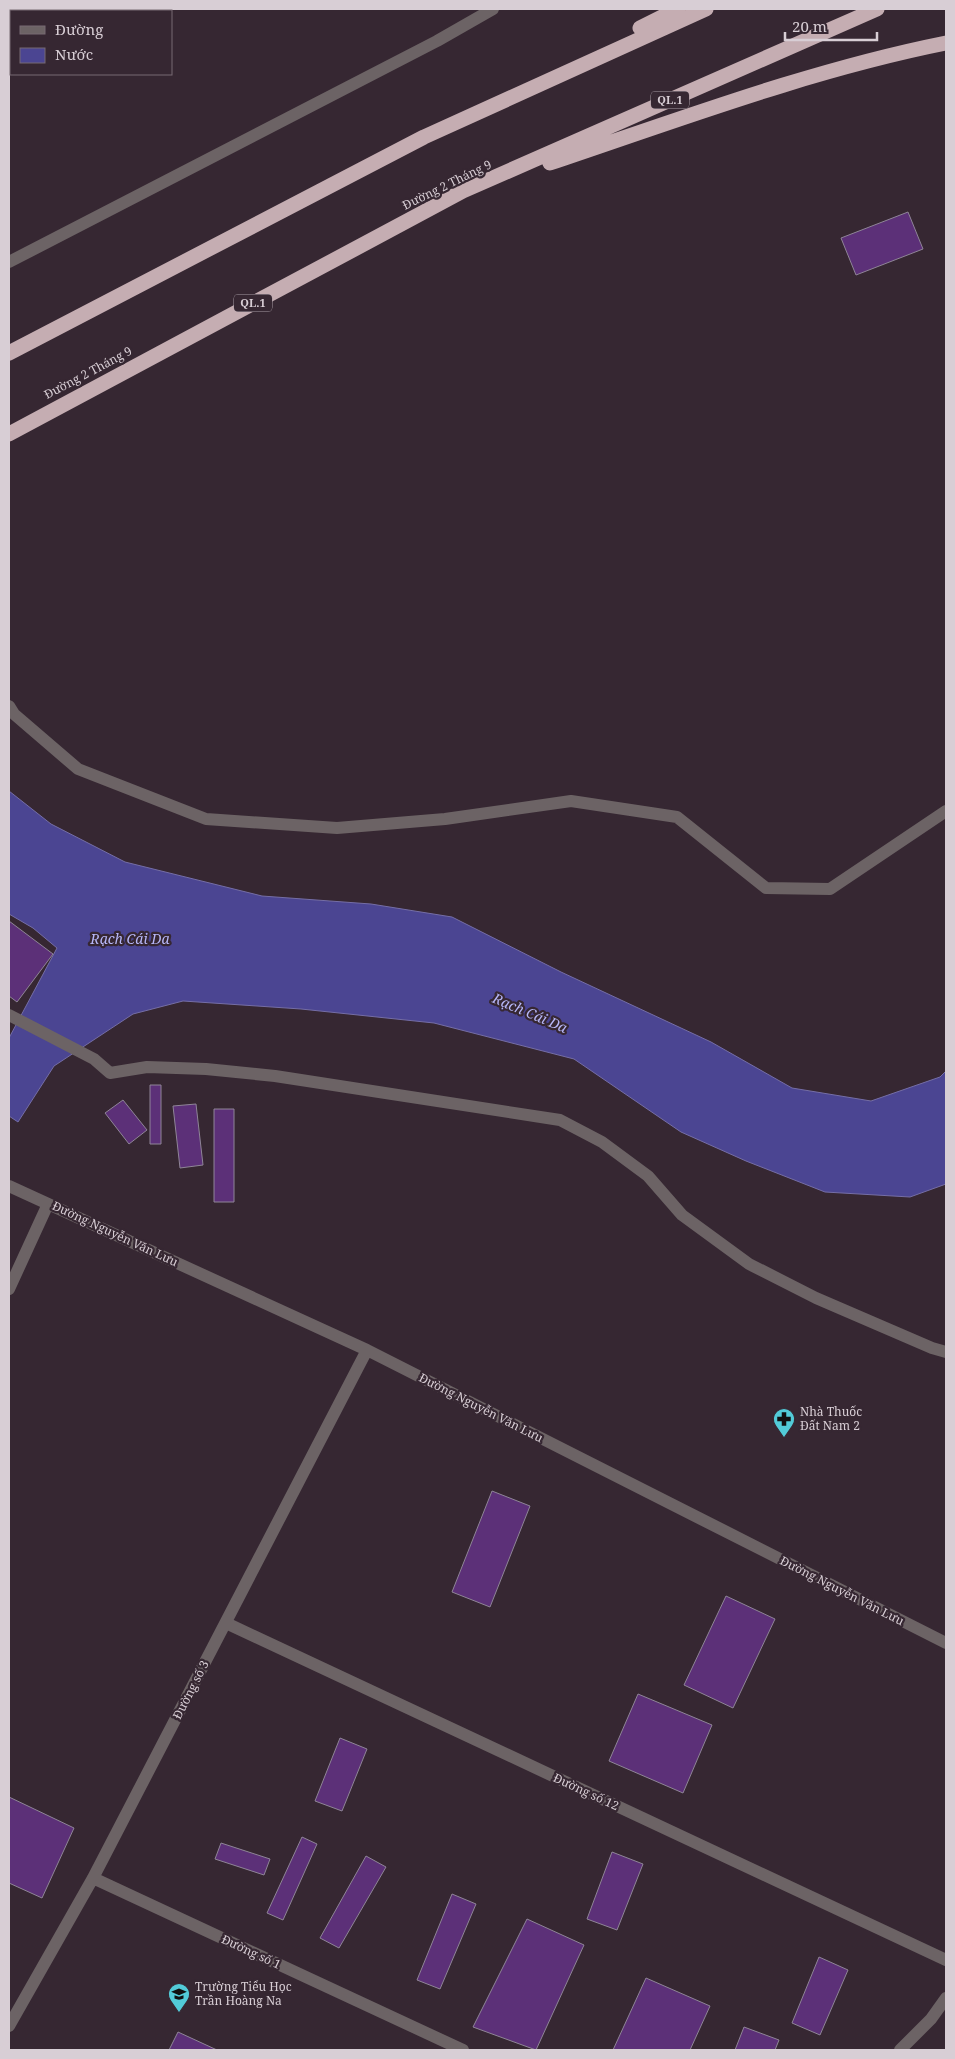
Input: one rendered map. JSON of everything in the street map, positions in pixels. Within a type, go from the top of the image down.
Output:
[{"type":"highway","points":[[9,353],[424,137],[678,9]]},
{"type":"highway","points":[[424,137],[706,9]]},
{"type":"highway","name":"Đường 2 Tháng 9","points":[[9,434],[42,414],[464,192],[877,9]]},
{"type":"highway","points":[[464,192],[784,85],[913,50],[946,43]]},
{"type":"street","points":[[9,262],[437,41],[493,9]]},
{"type":"street","points":[[9,706],[14,714],[78,769],[206,819],[337,828],[445,818],[571,801],[677,816],[766,888],[830,889],[946,811]]},
{"type":"street","points":[[9,1015],[94,1059],[110,1073],[146,1067],[206,1069],[274,1076],[560,1120],[602,1142],[648,1176],[682,1215],[749,1264],[816,1298],[932,1348],[946,1352]]},
{"type":"street","name":"Đường Nguyễn Văn Lưu","points":[[9,1186],[368,1350],[946,1643]]},
{"type":"street","points":[[9,1288],[48,1204]]},
{"type":"street","name":"Đường số 3","points":[[9,2026],[93,1878],[368,1350]]},
{"type":"street","name":"Đường số 12","points":[[226,1623],[946,1960]]},
{"type":"street","name":"Đường số 1","points":[[93,1878],[463,2050]]},
{"type":"street","points":[[900,2050],[931,2019],[946,1998]]},
{"type":"water","name":"Rạch Cái Da","points":[[9,791],[51,824],[125,862],[262,896],[371,904],[452,917],[561,972],[711,1042],[792,1088],[871,1101],[940,1077],[946,1071],[946,1184],[910,1197],[825,1192],[746,1161],[681,1132],[574,1059],[434,1023],[301,1009],[183,1001],[133,1014],[54,1066],[18,1122],[9,1116],[9,1038],[57,948],[33,928],[9,914]]},
{"type":"building","points":[[908,212],[923,249],[856,275],[841,238]]},
{"type":"building","points":[[9,921],[53,954],[17,1002],[9,996]]},
{"type":"building","points":[[150,1085],[161,1085],[161,1144],[150,1144]]},
{"type":"building","points":[[123,1100],[147,1130],[129,1144],[105,1113]]},
{"type":"building","points":[[196,1104],[203,1165],[180,1168],[173,1106]]},
{"type":"building","points":[[214,1109],[234,1109],[234,1202],[214,1202]]},
{"type":"building","points":[[492,1491],[530,1506],[490,1607],[452,1592]]},
{"type":"building","points":[[726,1596],[775,1619],[733,1708],[684,1685]]},
{"type":"building","points":[[638,1694],[712,1725],[683,1793],[609,1761]]},
{"type":"building","points":[[340,1738],[367,1749],[342,1811],[315,1801]]},
{"type":"building","points":[[9,1797],[74,1828],[42,1898],[9,1883]]},
{"type":"building","points":[[302,1837],[317,1844],[283,1920],[267,1913]]},
{"type":"building","points":[[221,1843],[270,1859],[264,1875],[215,1859]]},
{"type":"building","points":[[612,1852],[643,1864],[617,1930],[587,1919]]},
{"type":"building","points":[[366,1856],[386,1867],[339,1948],[320,1938]]},
{"type":"building","points":[[452,1894],[476,1904],[440,1989],[417,1980]]},
{"type":"building","points":[[527,1919],[584,1945],[536,2050],[473,2027]]},
{"type":"building","points":[[819,1957],[848,1970],[820,2035],[792,2023]]},
{"type":"building","points":[[646,1978],[710,2006],[690,2050],[613,2050]]},
{"type":"building","points":[[744,2027],[779,2040],[775,2050],[735,2050]]},
{"type":"building","points":[[178,2032],[217,2050],[169,2050]]},
{"type":"place","name":"Nhà Thuốc Đất Nam 2","points":[[784,1438]]},
{"type":"place","name":"Trường Tiểu Học Trần Hoàng Na","points":[[179,2013]]}]
